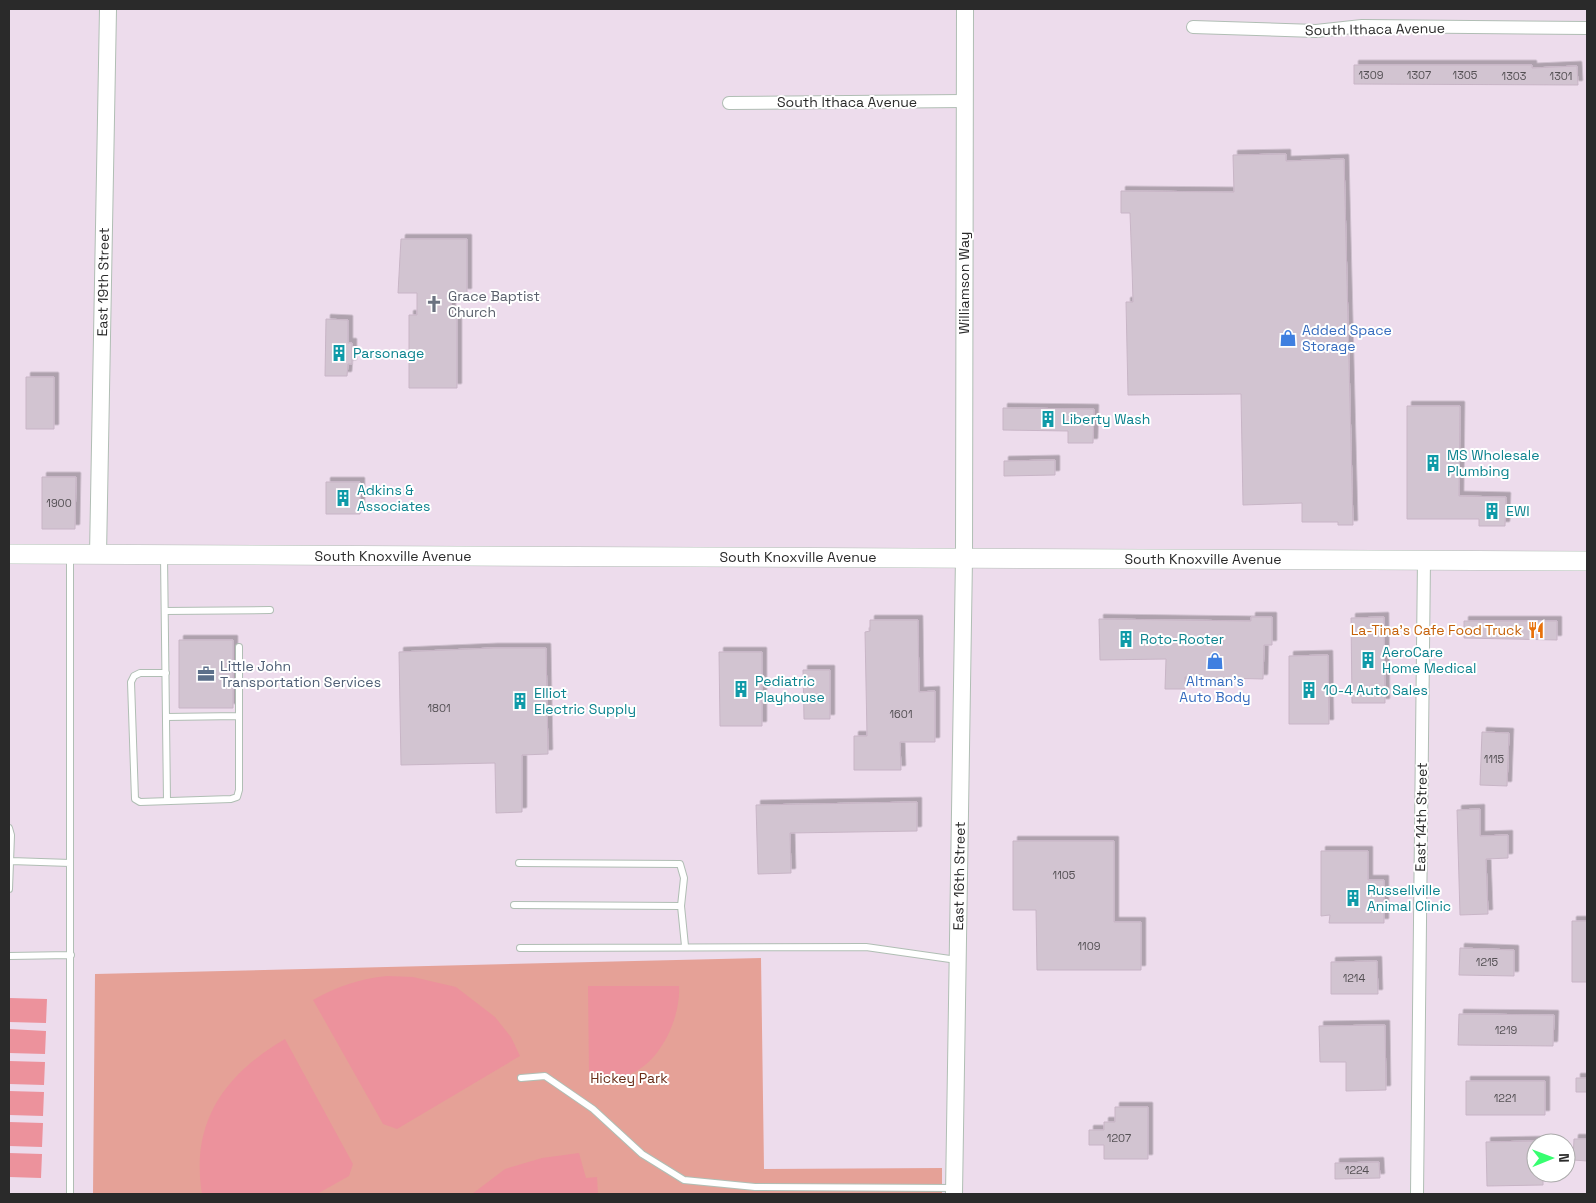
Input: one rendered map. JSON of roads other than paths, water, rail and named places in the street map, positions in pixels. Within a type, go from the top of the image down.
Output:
[{"type":"main road","name":"South Knoxville Avenue","points":[[9,554],[1587,561]]},
{"type":"street","name":"East 19th Street","points":[[98,554],[108,9]]},
{"type":"street","name":"Williamson Way","points":[[964,558],[965,9]]},
{"type":"street","name":"South Ithaca Avenue","points":[[1194,27],[1316,31],[1362,26],[1587,28]]},
{"type":"street","name":"South Ithaca Avenue","points":[[729,103],[964,101]]},
{"type":"street","name":"East 16th Street","points":[[954,1191],[964,558]]},
{"type":"street","name":"East 14th Street","points":[[1417,1194],[1424,559]]},
{"type":"lane","points":[[70,554],[70,1194]]},
{"type":"lane","points":[[164,555],[167,801]]},
{"type":"lane","points":[[165,611],[270,610]]},
{"type":"lane","points":[[166,673],[140,673],[134,676],[131,682],[135,799],[140,802],[231,799],[237,796],[239,790],[239,647]]},
{"type":"lane","points":[[166,718],[239,716]]},
{"type":"lane","points":[[9,828],[11,835],[9,889]]},
{"type":"lane","points":[[11,861],[70,863]]},
{"type":"lane","points":[[519,863],[680,864],[684,878],[682,906],[685,946]]},
{"type":"lane","points":[[514,906],[682,906]]},
{"type":"lane","points":[[520,948],[685,946],[866,947],[958,960]]},
{"type":"lane","points":[[9,956],[71,955]]},
{"type":"lane","points":[[521,1078],[545,1076],[594,1109],[642,1154],[684,1180],[755,1187],[869,1191],[954,1191]]},
{"type":"place","name":"Grace Baptist Church","points":[[434,304]]},
{"type":"place","name":"Added Space Storage","points":[[1288,338]]},
{"type":"place","name":"Parsonage","points":[[339,353]]},
{"type":"place","name":"Liberty Wash","points":[[1048,419]]},
{"type":"place","name":"MS Wholesale Plumbing","points":[[1433,463]]},
{"type":"place","name":"Adkins & Associates","points":[[343,498]]},
{"type":"place","name":"EWI","points":[[1492,511]]},
{"type":"place","name":"La-Tina's Cafe Food Truck","points":[[1536,630]]},
{"type":"place","name":"Roto-Rooter","points":[[1126,639]]},
{"type":"place","name":"AeroCare Home Medical","points":[[1368,660]]},
{"type":"place","name":"Altman's Auto Body","points":[[1215,661]]},
{"type":"place","name":"Little John Transportation Services","points":[[206,674]]},
{"type":"place","name":"Pediatric Playhouse","points":[[741,689]]},
{"type":"place","name":"10-4 Auto Sales","points":[[1309,690]]},
{"type":"place","name":"Elliot Electric Supply","points":[[520,701]]},
{"type":"place","name":"Russellville Animal Clinic","points":[[1353,898]]},
{"type":"park label","name":"Hickey Park","points":[[629,1078]]}]
